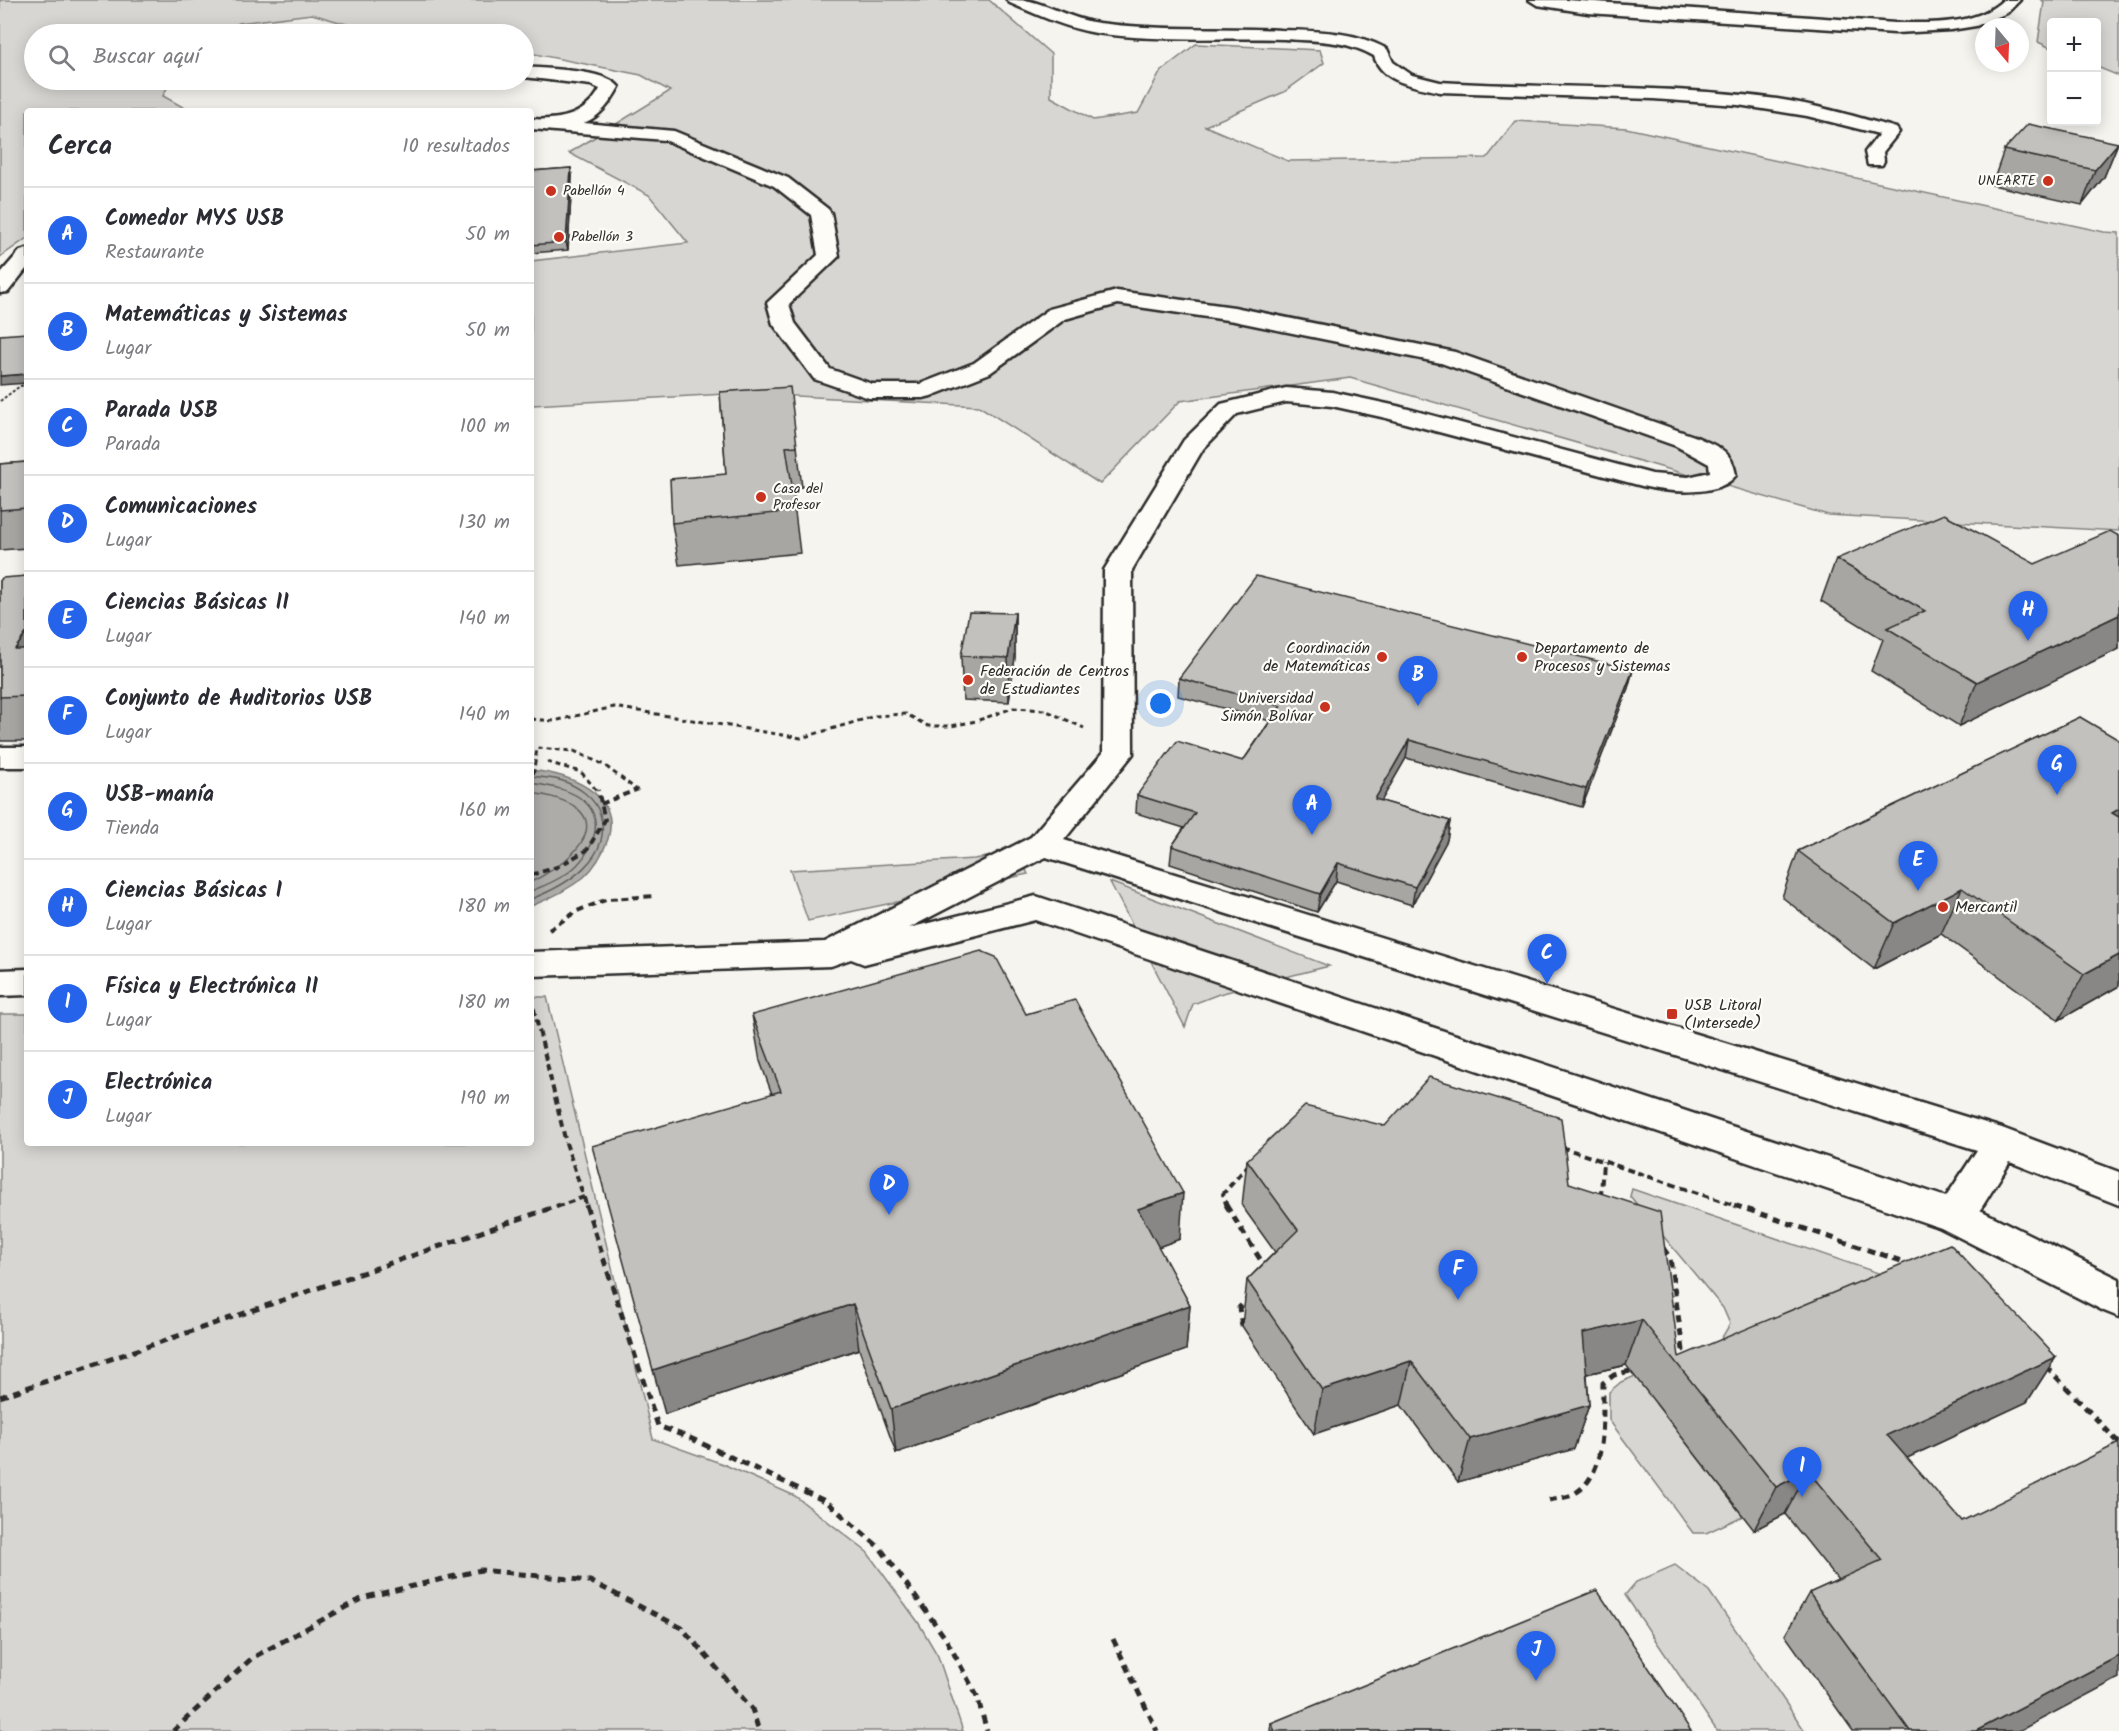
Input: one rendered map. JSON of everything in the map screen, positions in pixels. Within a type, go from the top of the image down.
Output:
[{"type":"lane","points":[[1015,0],[1049,15],[1095,27],[1140,31],[1258,32],[1332,37],[1365,42],[1381,53],[1385,65],[1406,79],[1440,87],[1722,99],[1798,109],[1830,115],[1890,132],[1874,152],[1875,161]]},
{"type":"lane","points":[[1537,0],[1588,8],[1880,28],[1925,27],[1972,22],[1996,14],[2008,6],[2012,0]]},
{"type":"lane","points":[[534,73],[595,80],[610,87],[603,103],[580,120],[541,125]]},
{"type":"lane","points":[[541,125],[668,135],[781,182],[821,213],[829,256],[778,303],[784,324],[822,374],[869,391],[923,391],[982,368],[1057,314],[1117,297],[1234,314],[1447,357],[1675,437],[1707,451],[1720,461],[1723,475],[1709,483],[1681,486],[1651,481],[1389,411],[1332,399],[1286,395],[1229,409],[1193,445],[1118,570],[1118,754],[1042,845],[831,954]]},
{"type":"lane","points":[[0,287],[24,259]]},
{"type":"lane","points":[[0,757],[24,757]]},
{"type":"lane","points":[[1042,845],[2002,1143],[2119,1189]]},
{"type":"lane","points":[[534,964],[851,955],[974,942],[1036,908],[1955,1216],[2119,1299]]},
{"type":"lane","points":[[0,983],[24,982]]},
{"type":"lane","points":[[1955,1216],[2002,1143]]},
{"type":"path","points":[[0,401],[24,385]]},
{"type":"path","points":[[534,719],[554,721],[614,706],[801,738],[875,716],[906,714],[928,726],[951,726],[976,721],[1013,708],[1045,710],[1117,743]]},
{"type":"path","points":[[534,748],[574,751],[604,765],[637,790],[601,804]]},
{"type":"path","points":[[534,771],[537,748]]},
{"type":"path","points":[[534,874],[557,867],[587,850],[605,820],[598,790],[581,772],[547,762]]},
{"type":"path","points":[[542,931],[552,929],[577,910],[608,899],[655,896]]},
{"type":"path","points":[[534,1010],[566,1143],[658,1426],[690,1438],[827,1502],[881,1549],[946,1639],[977,1696],[987,1731]]},
{"type":"path","points":[[1559,1146],[1909,1264]]},
{"type":"path","points":[[1256,1159],[1240,1172],[1223,1194],[1226,1205],[1268,1272]]},
{"type":"path","points":[[1600,1200],[1603,1161]]},
{"type":"path","points":[[0,1397],[584,1197]]},
{"type":"path","points":[[1654,1240],[1670,1258],[1683,1350],[1668,1360]]},
{"type":"path","points":[[1242,1326],[1239,1308],[1254,1290]]},
{"type":"path","points":[[2037,1357],[2119,1443]]},
{"type":"path","points":[[1549,1500],[1572,1495],[1592,1477],[1598,1465],[1603,1383],[1614,1375],[1635,1369]]},
{"type":"path","points":[[172,1731],[252,1658],[355,1602],[366,1597],[481,1570],[590,1581],[682,1628],[752,1709],[759,1731]]},
{"type":"path","points":[[1113,1639],[1157,1731]]},
{"type":"shaded area","points":[[0,0],[989,0],[1051,54],[1051,97],[1093,120],[1138,113],[1161,71],[1196,44],[1320,50],[1324,63],[1284,92],[1205,126],[1288,161],[1487,158],[1516,121],[1626,128],[2104,232],[2119,233],[2119,531],[1828,515],[1350,378],[1180,401],[1100,484],[979,406],[743,393],[534,405],[534,261],[688,243],[649,195],[569,153],[670,91],[641,75],[534,54],[534,24],[346,24],[312,14],[237,24],[24,24],[24,90],[166,90],[163,96],[185,108],[24,108],[24,240],[0,257]]},
{"type":"shaded area","points":[[2041,0],[2119,0],[2119,76],[2101,69],[2101,18],[2047,18],[2047,46],[2038,42],[2044,2]]},
{"type":"shaded area","points":[[1017,852],[1028,874],[808,921],[790,870],[974,859]]},
{"type":"shaded area","points":[[1110,882],[1329,966],[1219,994],[1193,1004],[1185,1027]]},
{"type":"shaded area","points":[[534,997],[547,997],[653,1439],[723,1464],[795,1496],[867,1552],[918,1622],[938,1656],[963,1731],[0,1731],[0,1014],[24,1014],[24,1146],[534,1146]]},
{"type":"shaded area","points":[[1632,1189],[1925,1289],[1656,1404],[1743,1516],[1706,1533],[1693,1533],[1609,1420],[1609,1392],[1621,1382],[1720,1341],[1730,1324],[1723,1308],[1630,1196]]},
{"type":"shaded area","points":[[1675,1565],[1709,1591],[1805,1731],[1717,1731],[1625,1595],[1636,1582]]},
{"type":"water","points":[[534,770],[560,776],[588,788],[607,809],[610,823],[606,844],[588,873],[578,882],[534,905]]},
{"type":"building","points":[[2028,124],[2118,143],[2095,170],[2004,150]]},
{"type":"building","points":[[571,168],[566,242],[534,245],[534,171]]},
{"type":"building","points":[[24,333],[24,374],[0,376],[0,335]]},
{"type":"building","points":[[790,387],[797,446],[786,447],[796,511],[672,523],[670,479],[726,474],[720,392]]},
{"type":"building","points":[[24,462],[24,508],[0,510],[0,464]]},
{"type":"building","points":[[1944,514],[2035,564],[2110,531],[2119,536],[2119,615],[1977,682],[1887,628],[1925,611],[1836,559]]},
{"type":"building","points":[[24,576],[24,636],[15,649],[24,649],[24,696],[0,697],[0,581],[2,578]]},
{"type":"building","points":[[1256,576],[1633,670],[1586,789],[1409,740],[1375,799],[1450,821],[1415,887],[1338,863],[1320,894],[1172,846],[1195,813],[1137,795],[1177,741],[1243,761],[1281,706],[1179,678]]},
{"type":"building","points":[[969,612],[1015,613],[1008,658],[961,656]]},
{"type":"building","points":[[2080,717],[2119,740],[2119,809],[2112,813],[2119,817],[2119,955],[2084,974],[1962,888],[1894,923],[1798,851]]},
{"type":"building","points":[[981,951],[996,957],[1026,1014],[1075,1000],[1183,1193],[1138,1209],[1190,1305],[891,1409],[853,1304],[653,1370],[592,1146],[781,1091],[752,1015]]},
{"type":"building","points":[[1429,1077],[1561,1118],[1569,1183],[1660,1212],[1679,1357],[1950,1244],[2056,1357],[1887,1435],[1962,1521],[2119,1443],[2119,1656],[1976,1731],[1910,1731],[1809,1593],[1882,1560],[1808,1471],[1776,1487],[1642,1320],[1583,1333],[1589,1405],[1470,1439],[1411,1361],[1322,1390],[1247,1280],[1298,1230],[1247,1160],[1305,1106],[1385,1126]]},
{"type":"building","points":[[1597,1590],[1691,1731],[1275,1731],[1271,1723]]},
{"type":"place","name":"UNEARTE","points":[[2048,181]]},
{"type":"place","name":"Pabellón 4","points":[[551,191]]},
{"type":"place","name":"Pabellón 3","points":[[559,237]]},
{"type":"place","name":"Casa del Profesor","points":[[761,497]]},
{"type":"place","name":"Ciencias Básicas I","points":[[2028,641]]},
{"type":"place","name":"Coordinación de Matemáticas","points":[[1382,657]]},
{"type":"place","name":"Departamento de Procesos y Sistemas","points":[[1522,657]]},
{"type":"place","name":"Federación de Centros de Estudiantes","points":[[968,680]]},
{"type":"place","name":"Matemáticas y Sistemas","points":[[1418,706]]},
{"type":"place","name":"Universidad Simón Bolívar","points":[[1325,707]]},
{"type":"place","name":"USB-manía","points":[[2057,795]]},
{"type":"place","name":"Comedor MYS USB","points":[[1312,835]]},
{"type":"place","name":"Ciencias Básicas II","points":[[1918,891]]},
{"type":"place","name":"Mercantil","points":[[1943,907]]},
{"type":"place","name":"Parada USB","points":[[1547,984]]},
{"type":"place","name":"USB Litoral (Intersede)","points":[[1672,1014]]},
{"type":"place","name":"Comunicaciones","points":[[889,1215]]},
{"type":"place","name":"Conjunto de Auditorios USB","points":[[1458,1300]]},
{"type":"place","name":"Física y Electrónica II","points":[[1802,1497]]},
{"type":"place","name":"Electrónica","points":[[1536,1681]]}]
